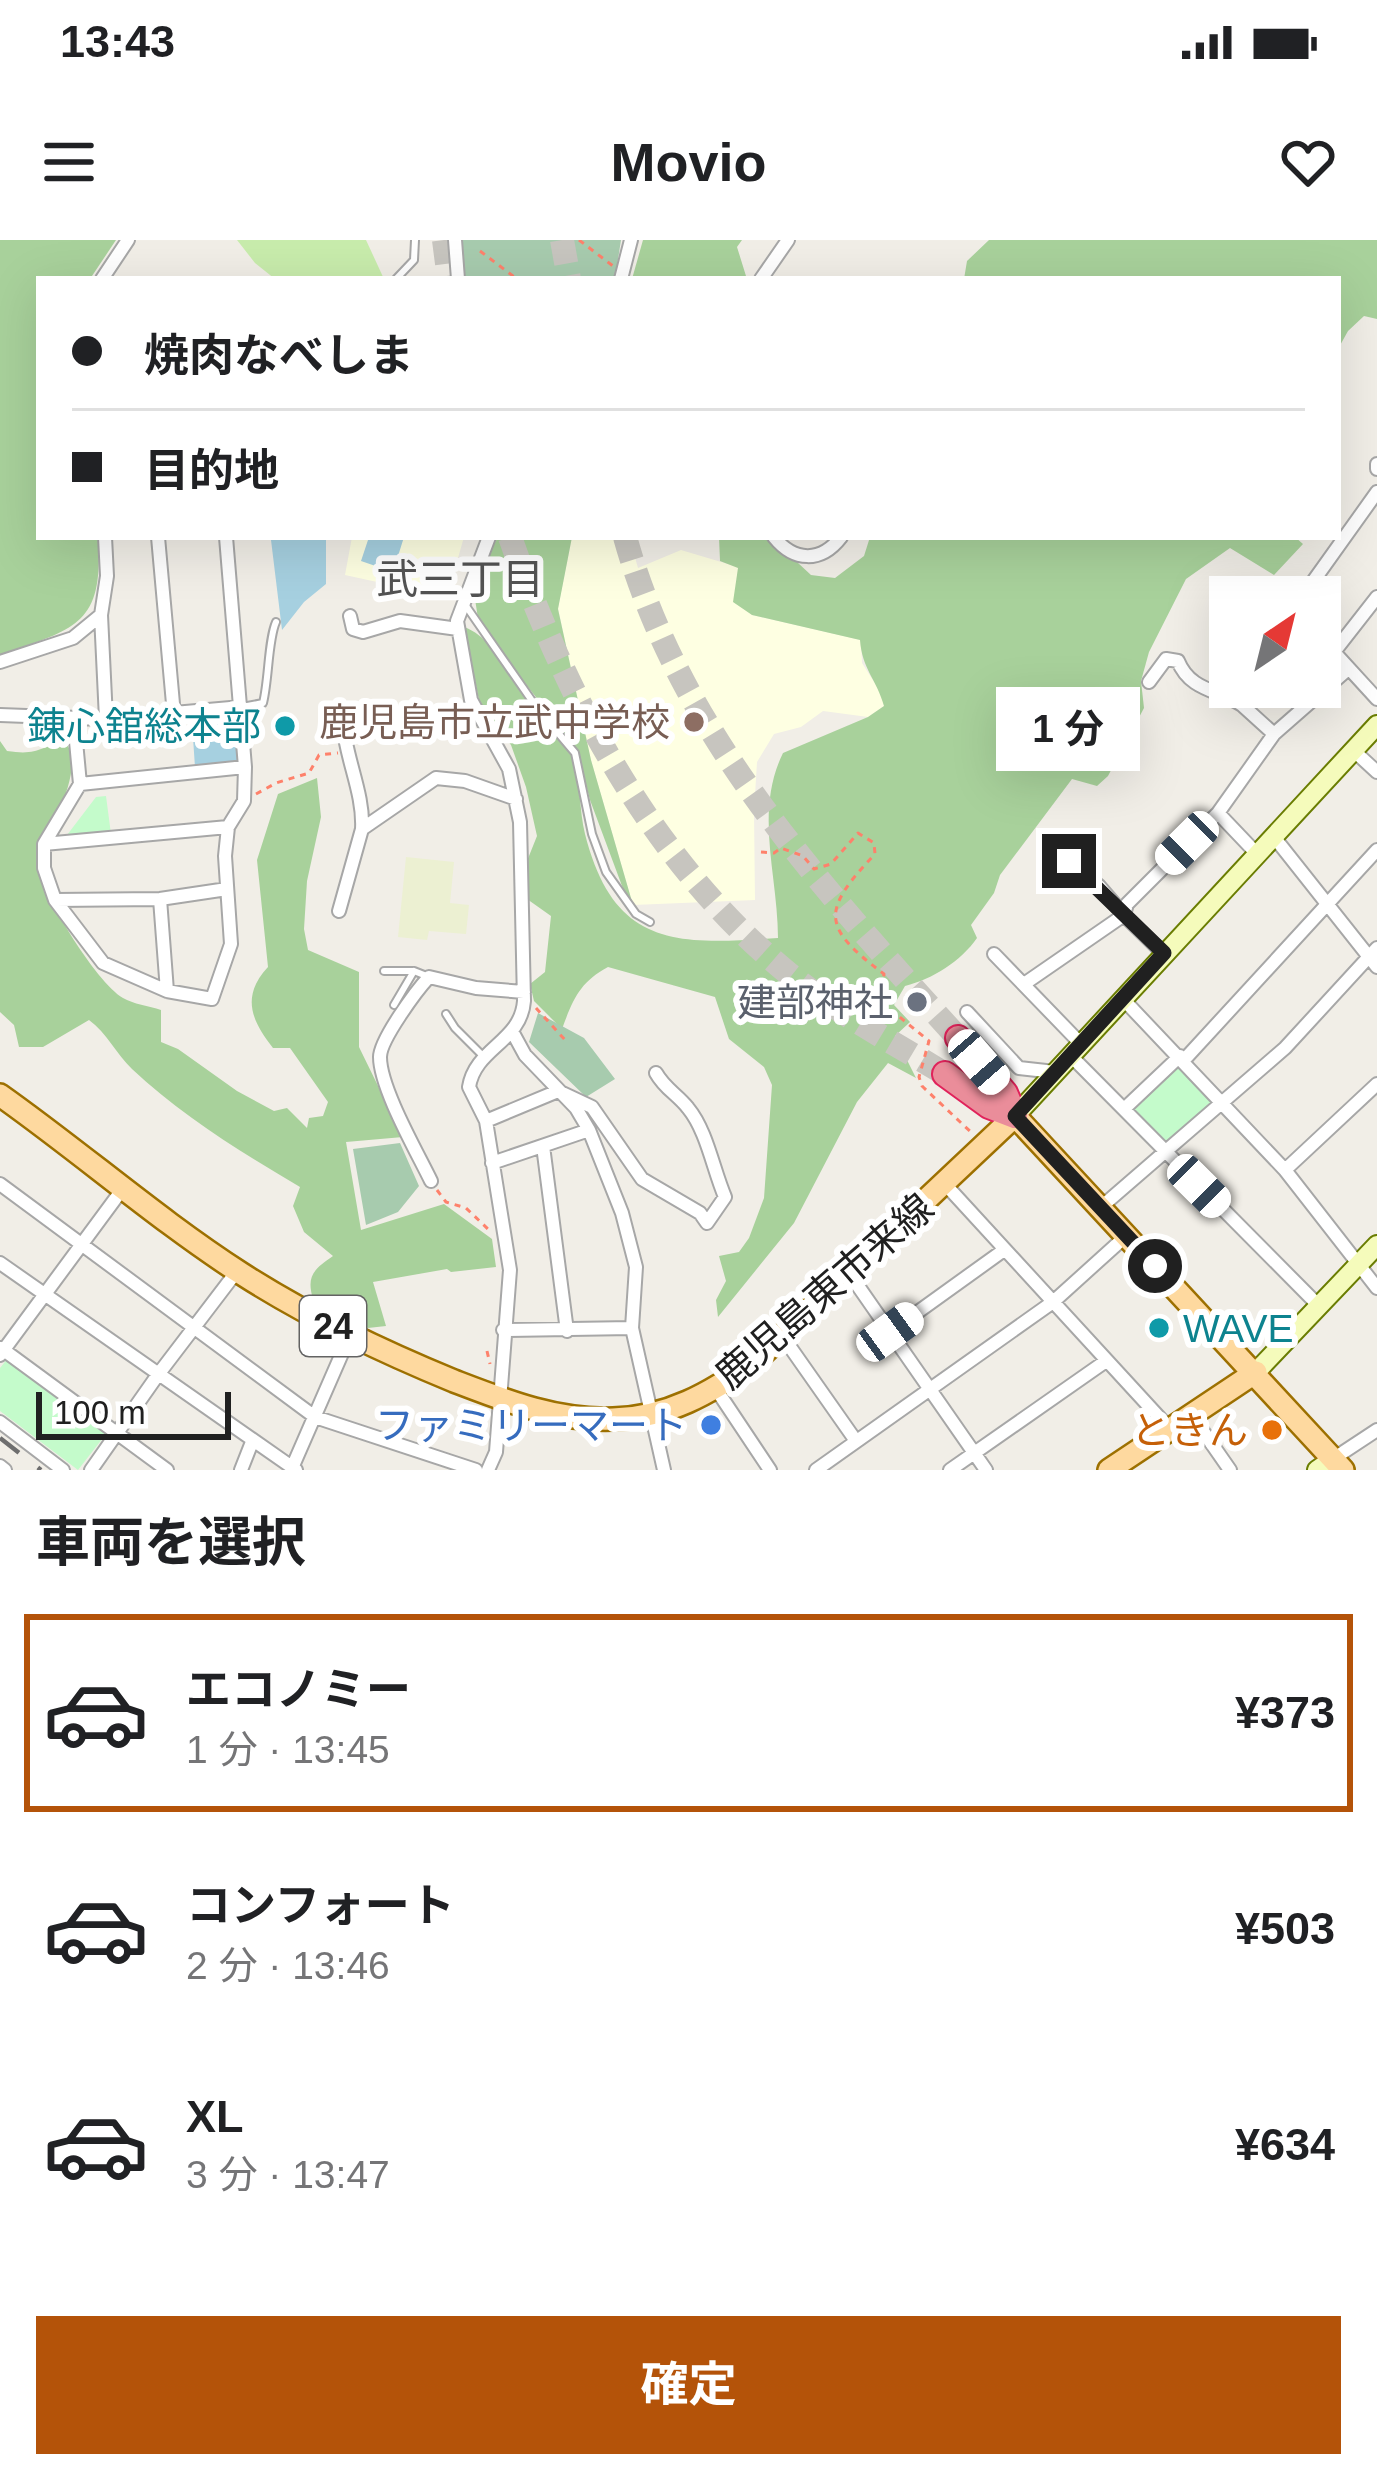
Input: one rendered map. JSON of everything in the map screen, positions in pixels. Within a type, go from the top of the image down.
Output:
[{"type":"highway","points":[[958,1038],[1005,1093],[1015,1116]]},
{"type":"highway","points":[[945,1074],[989,1106],[1015,1116]]},
{"type":"main road","name":"鹿児島東市来線","points":[[4,1107],[238,1271],[350,1335],[501,1399],[565,1417],[615,1420],[653,1413],[716,1390],[783,1337],[1015,1116]]},
{"type":"main road","points":[[1015,1116],[1256,1372],[1331,1466]]},
{"type":"main road","points":[[1120,1467],[1169,1428],[1256,1372]]},
{"type":"street","points":[[104,276],[128,240]]},
{"type":"street","points":[[455,240],[458,276]]},
{"type":"street","points":[[623,276],[631,240]]},
{"type":"street","points":[[763,276],[788,240]]},
{"type":"street","points":[[1317,576],[1377,492]]},
{"type":"street","points":[[105,540],[107,576],[101,615],[106,719]]},
{"type":"street","points":[[158,540],[174,715]]},
{"type":"street","points":[[74,720],[80,784],[44,844],[44,868],[55,900],[104,963],[167,991],[212,1000],[231,944],[228,827],[244,801],[242,707],[226,540]]},
{"type":"street","points":[[488,540],[457,620],[471,700],[509,769],[520,822],[524,996],[523,1017],[513,1034],[484,1056],[471,1073],[469,1088],[486,1121],[510,1270],[496,1452],[488,1470]]},
{"type":"street","points":[[776,540],[800,557],[824,554],[838,540]]},
{"type":"street","points":[[1377,597],[1334,652],[1377,699]]},
{"type":"street","points":[[0,662],[73,638],[101,615]]},
{"type":"street","points":[[350,616],[353,629],[363,632],[400,621],[458,629]]},
{"type":"street","points":[[1149,682],[1166,659],[1178,661],[1182,671],[1209,693]]},
{"type":"street","points":[[1024,984],[1124,915],[1127,904],[1218,813],[1274,734],[1347,670]]},
{"type":"street","points":[[0,716],[106,719],[242,707]]},
{"type":"street","points":[[1245,708],[1274,734]]},
{"type":"street","points":[[339,911],[363,813],[346,754],[343,724]]},
{"type":"street","points":[[1015,1116],[1377,724]]},
{"type":"street","points":[[1354,750],[1377,772]]},
{"type":"street","points":[[80,784],[245,767]]},
{"type":"street","points":[[362,829],[436,778],[465,782],[515,800]]},
{"type":"street","points":[[1218,813],[1258,855]]},
{"type":"street","points":[[44,844],[228,827]]},
{"type":"street","points":[[1100,1208],[1285,1048],[1374,957],[1274,838]]},
{"type":"street","points":[[1124,1109],[1182,1058],[1377,850]]},
{"type":"street","points":[[1069,861],[1164,953]]},
{"type":"street","points":[[55,900],[160,899],[227,889]]},
{"type":"street","points":[[160,899],[167,991]]},
{"type":"street","points":[[994,954],[1024,984],[1124,1109],[1319,1306]]},
{"type":"street","points":[[431,1181],[394,1102],[380,1058],[386,1036],[429,977],[524,996]]},
{"type":"street","points":[[1123,999],[1285,1170],[1377,1288]]},
{"type":"street","points":[[967,1012],[1019,1068],[1056,1072]]},
{"type":"street","points":[[513,1034],[589,1130],[622,1213],[635,1267],[632,1328],[664,1470]]},
{"type":"street","points":[[486,1121],[557,1091],[592,1107],[642,1179],[700,1213],[706,1223],[724,1198],[687,1106],[667,1091],[656,1072]]},
{"type":"street","points":[[1285,1170],[1377,1084]]},
{"type":"street","points":[[492,1162],[589,1130]]},
{"type":"street","points":[[543,1146],[567,1331]]},
{"type":"street","points":[[0,1184],[315,1417],[476,1470]]},
{"type":"street","points":[[945,1184],[1169,1428]]},
{"type":"street","points":[[124,1187],[1,1351],[167,1470]]},
{"type":"street","points":[[816,1470],[1053,1302],[1126,1236]]},
{"type":"street","points":[[1256,1372],[1377,1245]]},
{"type":"street","points":[[890,1332],[1004,1250]]},
{"type":"street","points":[[0,1263],[294,1469],[350,1335]]},
{"type":"street","points":[[91,1470],[238,1271]]},
{"type":"street","points":[[849,1273],[986,1470]]},
{"type":"street","points":[[503,1330],[632,1328]]},
{"type":"street","points":[[783,1337],[856,1441]]},
{"type":"street","points":[[950,1470],[1106,1361]]},
{"type":"street","points":[[716,1390],[770,1470]]},
{"type":"street","points":[[1190,1414],[1230,1470]]},
{"type":"street","points":[[0,1422],[63,1470]]},
{"type":"street","points":[[1331,1466],[1377,1430]]},
{"type":"street","points":[[241,1470],[252,1442]]},
{"type":"lane","points":[[399,276],[414,260],[415,240]]},
{"type":"lane","points":[[464,604],[575,753],[592,834],[607,872],[636,914],[650,922]]},
{"type":"lane","points":[[242,707],[263,703],[277,622]]},
{"type":"lane","points":[[384,971],[414,971],[429,977]]},
{"type":"lane","points":[[394,1005],[414,971]]},
{"type":"lane","points":[[446,1014],[484,1056]]},
{"type":"path","points":[[579,240],[622,276]]},
{"type":"path","points":[[480,251],[513,276]]},
{"type":"path","points":[[244,801],[276,783],[309,773],[319,755],[346,754]]},
{"type":"path","points":[[761,852],[781,848],[803,856],[814,869],[832,864],[858,833],[874,843],[875,854],[847,886],[835,912],[835,924],[846,944],[884,974],[867,997],[865,1009],[877,1018],[896,1014],[929,1041],[919,1077],[922,1086],[976,1137]]},
{"type":"path","points":[[524,996],[566,1041]]},
{"type":"path","points":[[431,1181],[446,1202],[466,1208],[506,1241]]},
{"type":"shaded area","points":[[457,240],[621,240],[615,276],[459,276]]},
{"type":"shaded area","points":[[351,540],[463,540],[458,558],[436,586],[400,587],[345,575]]},
{"type":"shaded area","name":"鹿児島市立武中学校","points":[[571,540],[630,540],[638,568],[681,550],[738,567],[752,615],[861,640],[862,663],[884,706],[868,717],[823,711],[801,727],[774,734],[757,762],[755,900],[633,905],[591,760],[558,608]]},
{"type":"shaded area","points":[[406,857],[454,862],[450,903],[469,905],[466,934],[429,931],[427,940],[398,937]]},
{"type":"shaded area","points":[[538,1013],[584,1038],[615,1079],[586,1097],[529,1042]]},
{"type":"shaded area","points":[[400,1143],[419,1186],[398,1212],[366,1225],[353,1149]]},
{"type":"green space","points":[[0,240],[116,240],[92,276],[36,276],[36,540],[98,540],[96,589],[90,606],[66,629],[0,655]]},
{"type":"green space","points":[[237,240],[366,240],[383,276],[271,276]]},
{"type":"green space","points":[[643,240],[742,240],[737,247],[746,276],[633,276]]},
{"type":"green space","points":[[989,240],[1377,240],[1377,319],[1364,316],[1341,344],[1341,276],[964,276],[967,261]]},
{"type":"green space","points":[[496,540],[571,540],[558,609],[591,760],[633,905],[590,800],[577,749],[479,625],[475,599]]},
{"type":"green space","points":[[719,540],[773,540],[811,575],[835,578],[864,556],[869,540],[1298,540],[1303,544],[1274,575],[1230,548],[1186,579],[1149,652],[1141,681],[1144,708],[1108,776],[1097,786],[1072,779],[1000,875],[994,893],[971,925],[977,938],[946,968],[905,986],[894,1005],[910,1022],[895,1036],[916,1078],[888,1063],[857,1102],[794,1223],[718,1317],[716,1300],[726,1281],[719,1256],[739,1252],[764,1198],[772,1085],[764,1067],[729,1039],[715,997],[608,967],[579,992],[562,1029],[534,1001],[530,984],[545,972],[551,916],[527,899],[527,861],[537,836],[511,745],[480,705],[464,627],[489,644],[570,753],[597,871],[632,919],[680,938],[778,938],[769,821],[774,775],[783,753],[884,706],[860,640],[752,615],[733,602],[738,568],[720,561]]},
{"type":"green space","points":[[0,741],[7,751],[18,752],[66,743],[72,768],[69,784],[37,858],[58,912],[98,974],[123,998],[161,1010],[161,1042],[274,1111],[287,1108],[307,1128],[309,1118],[323,1116],[328,1102],[290,1048],[273,1048],[265,1038],[252,998],[268,967],[257,860],[278,794],[317,778],[321,817],[307,881],[304,929],[308,950],[359,972],[359,1047],[403,1137],[346,1142],[361,1230],[444,1204],[492,1239],[496,1267],[447,1269],[373,1282],[386,1326],[368,1328],[313,1299],[313,1274],[333,1256],[304,1232],[293,1206],[300,1187],[171,1102],[132,1069],[89,1020],[43,1047],[19,1047],[14,1025],[0,1012]]},
{"type":"green space","points":[[106,796],[111,834],[64,839],[96,797]]},
{"type":"green space","points":[[1179,1066],[1213,1101],[1165,1145],[1132,1109]]},
{"type":"green space","points":[[8,1358],[106,1434],[78,1470],[0,1411],[0,1368]]},
{"type":"water","points":[[271,540],[326,540],[326,584],[282,630]]},
{"type":"water","points":[[368,540],[403,540],[393,572],[361,561]]},
{"type":"water","points":[[235,717],[236,762],[195,767],[192,723]]},
{"type":"tunnel","points":[[444,240],[449,276]]},
{"type":"tunnel","points":[[562,240],[568,276]]},
{"type":"tunnel","points":[[511,540],[586,715],[653,826],[692,877],[736,925],[802,984],[945,1074]]},
{"type":"tunnel","points":[[626,540],[650,610],[719,744],[808,866],[958,1038]]},
{"type":"railway","points":[[0,1438],[41,1470]]},
{"type":"place","name":"鹿児島市立武中学校","points":[[694,722]]},
{"type":"place","name":"錬心舘総本部","points":[[285,726]]},
{"type":"place","name":"建部神社","points":[[917,1002]]},
{"type":"place","name":"WAVE","points":[[1159,1328]]},
{"type":"place","name":"ファミリーマート","points":[[711,1425]]},
{"type":"place","name":"ときん","points":[[1272,1430]]},
{"type":"district","name":"武三丁目","points":[[460,579]]},
{"type":"route","points":[[1069,861],[1164,953],[1015,1116],[1155,1266]]}]
